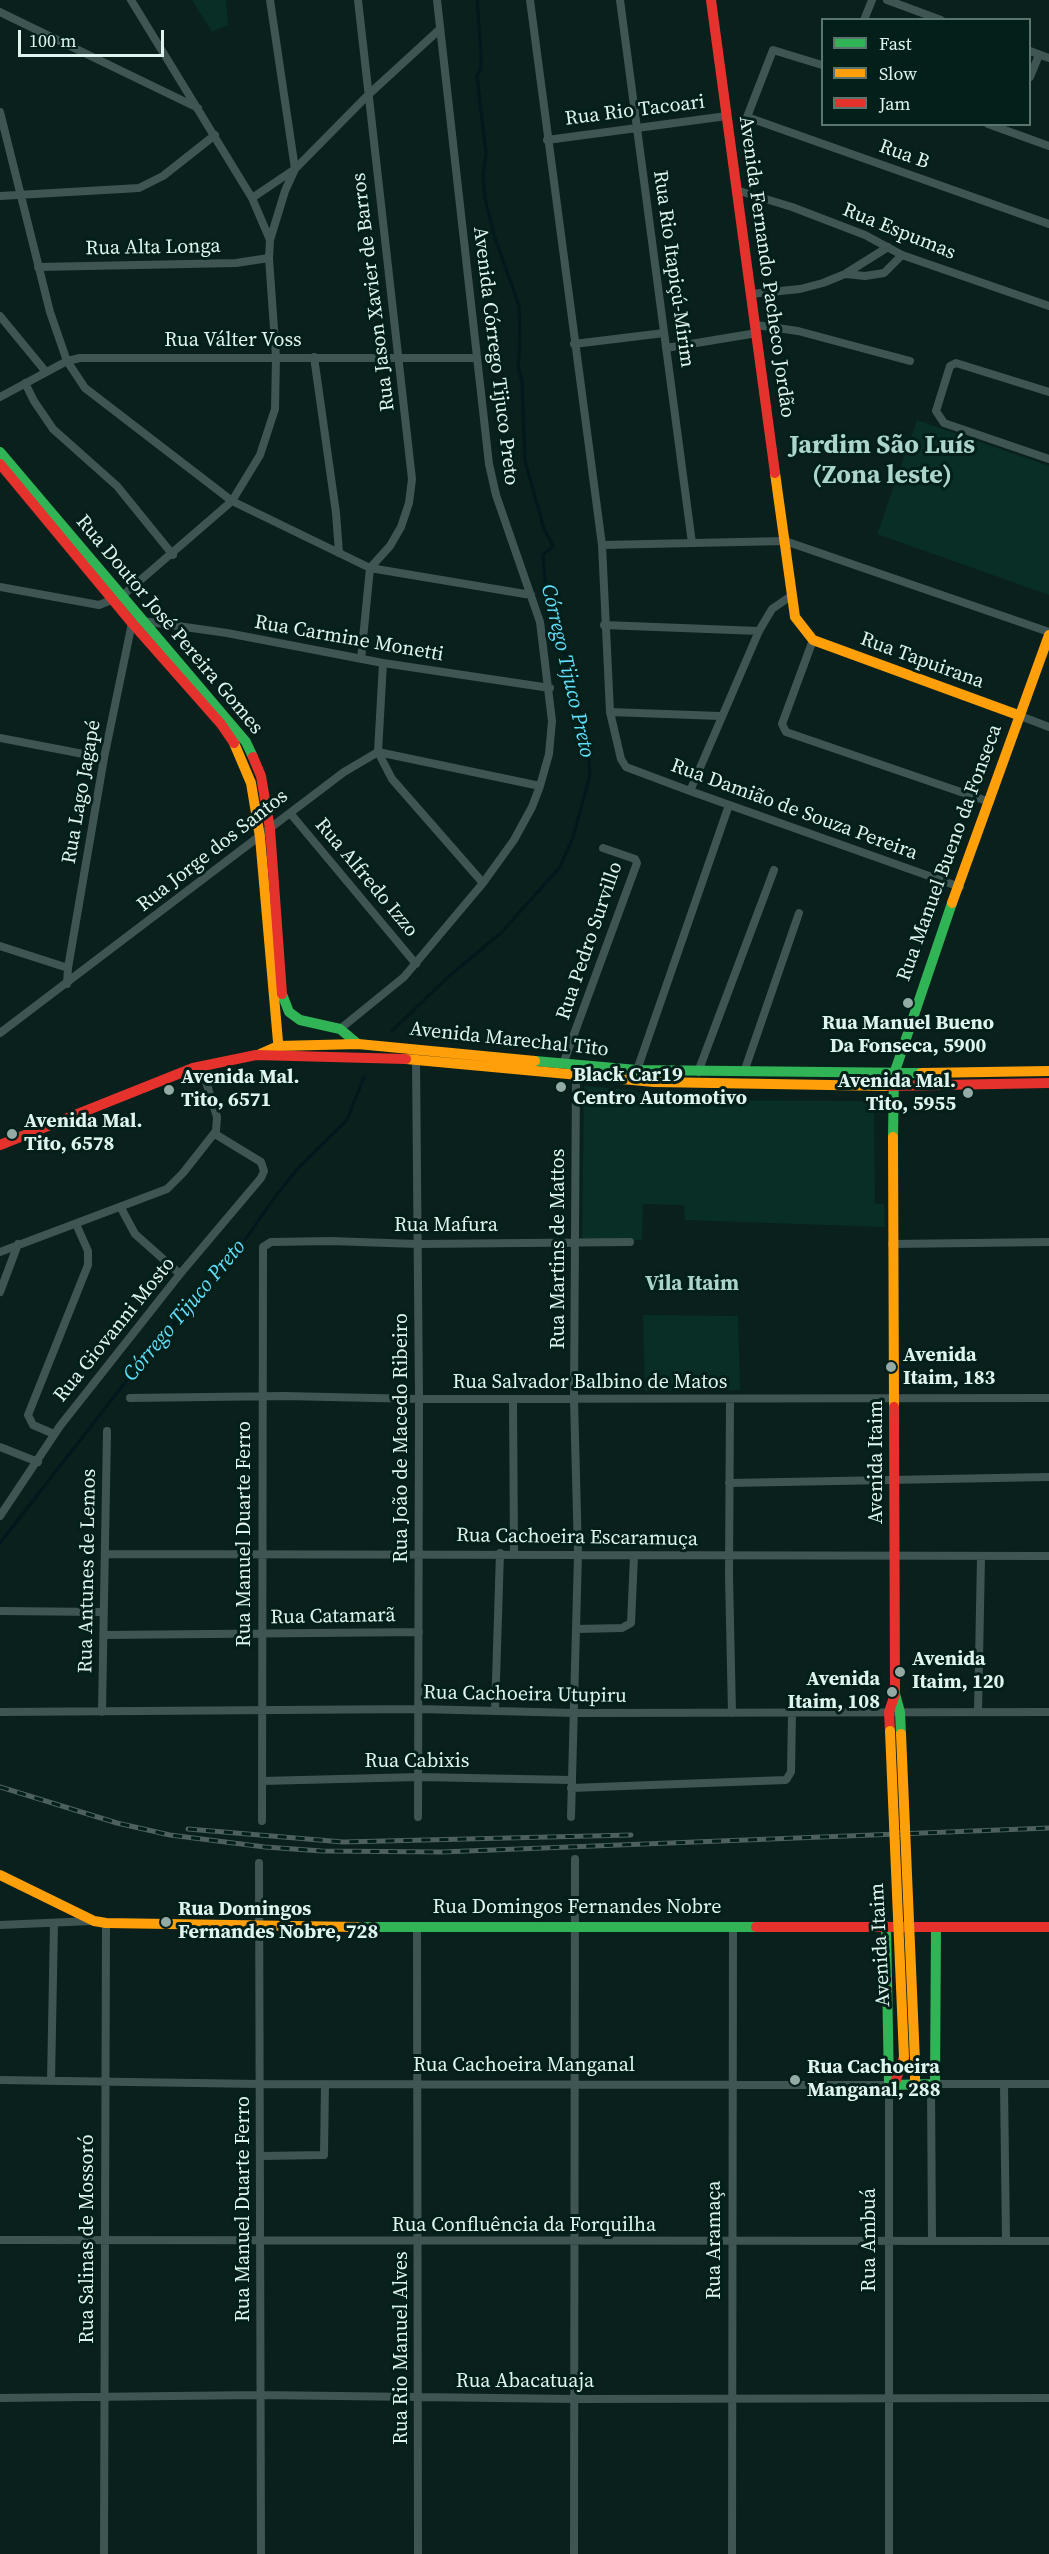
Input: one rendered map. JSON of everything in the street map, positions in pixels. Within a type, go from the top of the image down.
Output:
[{"type":"street","points":[[130,0],[252,198],[270,240]]},
{"type":"street","points":[[0,587],[99,605],[118,599],[173,555],[232,501],[249,477],[269,433],[275,409],[276,357],[269,258],[270,240],[282,199],[295,169],[270,0]]},
{"type":"street","name":"Rua Jason Xavier de Barros","points":[[358,0],[412,479],[409,503],[401,527],[390,546],[370,568]]},
{"type":"street","name":"Avenida Córrego Tijuco Preto","points":[[340,1029],[383,997],[416,964],[483,883],[514,840],[532,807],[549,754],[552,721],[550,688],[540,622],[496,495],[489,464],[437,0]]},
{"type":"street","points":[[530,0],[602,545],[604,625],[610,712],[720,716]]},
{"type":"street","name":"Rua Rio Itapiçú-Mirim","points":[[620,0],[692,543]]},
{"type":"street","name":"Avenida Fernando Pacheco Jordão","points":[[711,0],[791,596],[795,617],[813,640]]},
{"type":"street","points":[[865,18],[872,0]]},
{"type":"street","points":[[886,0],[936,18]]},
{"type":"street","points":[[0,12],[198,108]]},
{"type":"street","points":[[252,198],[295,169],[368,94],[440,29]]},
{"type":"street","name":"Rua B","points":[[821,66],[777,50],[772,51],[747,117],[1049,224]]},
{"type":"street","points":[[1031,52],[1049,58]]},
{"type":"street","points":[[1031,73],[1040,55]]},
{"type":"street","points":[[0,112],[38,267],[67,361],[91,393],[232,501],[370,568],[531,595]]},
{"type":"street","name":"Rua Rio Tacoari","points":[[547,140],[637,126],[727,116]]},
{"type":"street","points":[[993,126],[1049,147]]},
{"type":"street","points":[[0,196],[139,188],[163,176],[215,135]]},
{"type":"street","name":"Rua Espumas","points":[[736,190],[792,207],[866,235],[903,255],[1049,306]]},
{"type":"street","points":[[751,294],[800,289],[845,274],[888,247]]},
{"type":"street","points":[[845,274],[865,276],[884,273],[903,255]]},
{"type":"street","name":"Rua Alta Longa","points":[[38,267],[236,263],[269,258]]},
{"type":"street","points":[[0,316],[46,372]]},
{"type":"street","points":[[666,348],[756,329],[798,331],[910,361]]},
{"type":"street","points":[[574,344],[664,333]]},
{"type":"street","points":[[314,357],[336,513],[339,553]]},
{"type":"street","name":"Rua Válter Voss","points":[[0,398],[67,361],[80,358],[477,358]]},
{"type":"street","points":[[1049,392],[959,363],[950,366],[936,411],[940,419],[1049,459]]},
{"type":"street","points":[[25,383],[53,429],[117,486],[173,555]]},
{"type":"street","name":"Rua Doutor José Pereira Gomes","points":[[0,452],[221,724],[239,750],[251,783],[260,837],[278,1045]]},
{"type":"street","name":"Rua Doutor José Pereira Gomes","points":[[0,464],[118,599]]},
{"type":"street","points":[[602,545],[785,542],[1048,639]]},
{"type":"street","points":[[361,659],[370,568]]},
{"type":"street","points":[[690,791],[720,716],[759,631],[772,609],[791,596]]},
{"type":"street","name":"Rua Doutor José Pereira Gomes","points":[[137,622],[246,742],[261,776],[270,829],[282,1000],[294,1016]]},
{"type":"street","name":"Rua Carmine Monetti","points":[[137,622],[227,633],[383,663],[550,688]]},
{"type":"street","name":"Rua Lago Jagapé","points":[[67,984],[104,758],[137,622]]},
{"type":"street","points":[[604,625],[759,631]]},
{"type":"street","name":"Rua Manuel Bueno da Fonseca","points":[[894,1086],[894,1074],[924,981],[960,887],[1018,715],[1048,639]]},
{"type":"street","points":[[813,640],[782,724],[784,730],[990,802]]},
{"type":"street","name":"Rua Tapuirana","points":[[813,640],[1018,715]]},
{"type":"street","points":[[383,663],[378,752],[392,779],[483,883]]},
{"type":"street","name":"Rua Damião de Souza Pereira","points":[[610,712],[621,759],[631,769],[960,887]]},
{"type":"street","points":[[1018,715],[1049,727]]},
{"type":"street","points":[[0,738],[104,758]]},
{"type":"street","points":[[378,752],[540,786]]},
{"type":"street","name":"Rua Jorge dos Santos","points":[[0,1033],[344,772],[378,752]]},
{"type":"street","points":[[637,1070],[729,805]]},
{"type":"street","name":"Rua Alfredo Izzo","points":[[290,813],[416,964]]},
{"type":"street","name":"Rua Pedro Survillo","points":[[563,1064],[638,863],[635,859],[603,848]]},
{"type":"street","points":[[698,1072],[774,870]]},
{"type":"street","points":[[744,1072],[799,913]]},
{"type":"street","points":[[0,946],[68,968]]},
{"type":"street","points":[[278,1045],[284,1024],[294,1016],[312,1024],[340,1029],[358,1044]]},
{"type":"street","name":"Avenida Marechal Tito","points":[[0,1145],[201,1066],[256,1055],[278,1045],[358,1044],[637,1070],[894,1074],[1049,1071]]},
{"type":"street","name":"Avenida Marechal Tito","points":[[278,1045],[358,1055],[416,1058],[576,1076],[654,1082],[894,1086],[1049,1083]]},
{"type":"street","name":"Rua João de Macedo Ribeiro","points":[[416,1058],[420,1399],[418,1817]]},
{"type":"street","points":[[0,1252],[166,1189],[214,1134],[217,1117],[201,1066]]},
{"type":"street","name":"Rua Martins de Mattos","points":[[571,1817],[578,1554],[574,1399],[576,1076]]},
{"type":"street","name":"Avenida Itaim","points":[[894,1086],[892,1244],[895,1399],[895,1712],[915,2084]]},
{"type":"street","name":"Rua Giovanni Mosto","points":[[0,1516],[38,1462],[54,1434],[180,1274],[244,1200],[264,1171],[264,1166],[255,1156],[214,1134]]},
{"type":"street","points":[[121,1208],[135,1234],[180,1274]]},
{"type":"street","points":[[54,1434],[33,1425],[28,1415],[88,1265],[88,1251],[76,1224]]},
{"type":"street","name":"Rua Mafura","points":[[263,1247],[271,1242],[417,1244],[630,1242]]},
{"type":"street","points":[[892,1244],[1049,1242]]},
{"type":"street","points":[[0,1292],[18,1244]]},
{"type":"street","name":"Rua Manuel Duarte Ferro","points":[[262,1821],[260,1711],[263,1247]]},
{"type":"street","name":"Rua Salvador Balbino de Matos","points":[[130,1398],[261,1396],[420,1399],[1049,1398]]},
{"type":"street","points":[[513,1399],[514,1553]]},
{"type":"street","points":[[730,1399],[729,1556],[732,1713]]},
{"type":"street","name":"Rua Antunes de Lemos","points":[[102,1712],[107,1431]]},
{"type":"street","points":[[0,1447],[38,1462]]},
{"type":"street","points":[[729,1482],[1049,1477]]},
{"type":"street","points":[[495,1711],[500,1553]]},
{"type":"street","name":"Rua Cachoeira Escaramuça","points":[[105,1554],[514,1553],[634,1556],[1049,1556]]},
{"type":"street","points":[[576,1629],[622,1628],[631,1623],[634,1556]]},
{"type":"street","points":[[978,1712],[981,1557]]},
{"type":"street","points":[[0,1611],[104,1612]]},
{"type":"street","name":"Rua Catamarã","points":[[104,1635],[419,1632]]},
{"type":"street","name":"Rua Cachoeira Utupiru","points":[[0,1712],[419,1709],[574,1713],[1049,1712]]},
{"type":"street","name":"Rua Cabixis","points":[[262,1781],[419,1777],[571,1784],[786,1780],[791,1772],[792,1713]]},
{"type":"street","name":"Avenida Itaim","points":[[891,2085],[904,2057],[896,1732]]},
{"type":"street","points":[[574,2554],[573,1925],[575,1859]]},
{"type":"street","name":"Rua Manuel Duarte Ferro","points":[[260,1863],[258,1927],[261,2156],[261,2554]]},
{"type":"street","name":"Rua Domingos Fernandes Nobre","points":[[0,1875],[94,1921],[106,1923],[258,1927],[573,1925],[1049,1927]]},
{"type":"street","points":[[0,1925],[94,1921]]},
{"type":"street","name":"Rua Salinas de Mossoró","points":[[104,2554],[103,2242],[106,1923]]},
{"type":"street","points":[[51,2081],[54,1924]]},
{"type":"street","name":"Rua Aramaça","points":[[732,2554],[733,1926]]},
{"type":"street","name":"Rua Ambuá","points":[[886,1926],[891,2085],[888,2241],[889,2554]]},
{"type":"street","name":"Rua Rio Manuel Alves","points":[[417,1927],[418,2554]]},
{"type":"street","points":[[932,2241],[936,1927]]},
{"type":"street","name":"Rua Cachoeira Manganal","points":[[0,2080],[260,2084],[1049,2084]]},
{"type":"street","points":[[261,2156],[324,2155],[325,2084]]},
{"type":"street","points":[[1004,2084],[1006,2241]]},
{"type":"street","name":"Rua Confluência da Forquilha","points":[[0,2240],[103,2242],[1049,2241]]},
{"type":"street","name":"Rua Abacatuaja","points":[[0,2398],[260,2395],[575,2399],[1049,2398]]},
{"type":"shaded area","points":[[192,0],[226,0],[228,25],[212,32]]},
{"type":"shaded area","points":[[917,420],[1049,466],[1049,595],[877,534]]},
{"type":"shaded area","points":[[584,1086],[633,1090],[648,1098],[673,1100],[874,1101],[875,1204],[884,1204],[885,1227],[685,1220],[684,1205],[643,1204],[642,1240],[582,1240]]},
{"type":"shaded area","points":[[643,1315],[738,1316],[740,1390],[645,1391]]},
{"type":"waterway","name":"Córrego Tijuco Preto","points":[[392,1031],[449,976],[501,933],[560,867],[573,837],[590,775],[588,749],[581,715],[571,691],[562,635],[547,603],[543,555],[553,546],[544,529],[525,461],[522,382],[518,366],[519,306],[495,238],[485,199],[483,175],[486,154],[477,76],[481,68],[477,0]]},
{"type":"waterway","name":"Córrego Tijuco Preto","points":[[0,1543],[124,1384],[195,1299],[225,1269],[274,1198],[299,1167],[347,1120],[364,1077]]},
{"type":"railway","points":[[0,1787],[117,1823],[170,1835],[265,1847],[322,1851],[442,1852],[1049,1828]]},
{"type":"railway","points":[[188,1829],[343,1842],[631,1835]]},
{"type":"traffic: fast","points":[[0,452],[246,742],[253,757]]},
{"type":"traffic: fast","points":[[893,1137],[894,1074],[952,903]]},
{"type":"traffic: fast","points":[[282,994],[289,1012],[300,1020],[340,1029],[358,1044]]},
{"type":"traffic: fast","points":[[535,1061],[637,1070],[921,1073]]},
{"type":"traffic: fast","points":[[895,1694],[900,1712],[901,1734]]},
{"type":"traffic: fast","points":[[886,1926],[889,2085],[935,2084],[936,1927]]},
{"type":"traffic: fast","points":[[357,1927],[756,1927]]},
{"type":"traffic: slow","points":[[775,473],[795,617],[813,640],[1018,715]]},
{"type":"traffic: slow","points":[[952,903],[1049,635]]},
{"type":"traffic: slow","points":[[234,743],[251,783],[260,837],[279,1053]]},
{"type":"traffic: slow","points":[[260,1054],[278,1046],[358,1044],[535,1061]]},
{"type":"traffic: slow","points":[[406,1059],[654,1082],[888,1086]]},
{"type":"traffic: slow","points":[[921,1073],[1049,1071]]},
{"type":"traffic: slow","points":[[893,1137],[894,1407]]},
{"type":"traffic: slow","points":[[890,1731],[904,2057]]},
{"type":"traffic: slow","points":[[901,1734],[915,2062]]},
{"type":"traffic: slow","points":[[0,1875],[94,1921],[106,1923],[357,1927]]},
{"type":"traffic: slow","points":[[915,2062],[915,2084]]},
{"type":"traffic: jam","points":[[711,0],[775,473]]},
{"type":"traffic: jam","points":[[0,464],[132,623],[221,724],[234,743]]},
{"type":"traffic: jam","points":[[253,757],[261,776],[270,829],[282,994]]},
{"type":"traffic: jam","points":[[0,1145],[193,1068],[256,1055],[406,1059]]},
{"type":"traffic: jam","points":[[888,1086],[1049,1083]]},
{"type":"traffic: jam","points":[[890,1731],[889,1712],[895,1694],[894,1407]]},
{"type":"traffic: jam","points":[[756,1927],[1049,1927]]},
{"type":"traffic: jam","points":[[894,2085],[904,2057]]},
{"type":"place","name":"Rua Manuel Bueno Da Fonseca, 5900","points":[[908,1003]]},
{"type":"place","name":"Black Car19 Centro Automotivo","points":[[561,1087]]},
{"type":"place","name":"Avenida Mal. Tito, 6571","points":[[169,1090]]},
{"type":"place","name":"Avenida Mal. Tito, 5955","points":[[968,1093]]},
{"type":"place","name":"Avenida Mal. Tito, 6578","points":[[12,1134]]},
{"type":"place","name":"Avenida Itaim, 183","points":[[891,1367]]},
{"type":"place","name":"Avenida Itaim, 120","points":[[900,1672]]},
{"type":"place","name":"Avenida Itaim, 108","points":[[892,1692]]},
{"type":"place","name":"Rua Domingos Fernandes Nobre, 728","points":[[166,1922]]},
{"type":"place","name":"Rua Cachoeira Manganal, 288","points":[[795,2080]]},
{"type":"district","name":"Jardim São Luís (Zona leste)","points":[[882,460]]},
{"type":"district","name":"Vila Itaim","points":[[692,1285]]}]
